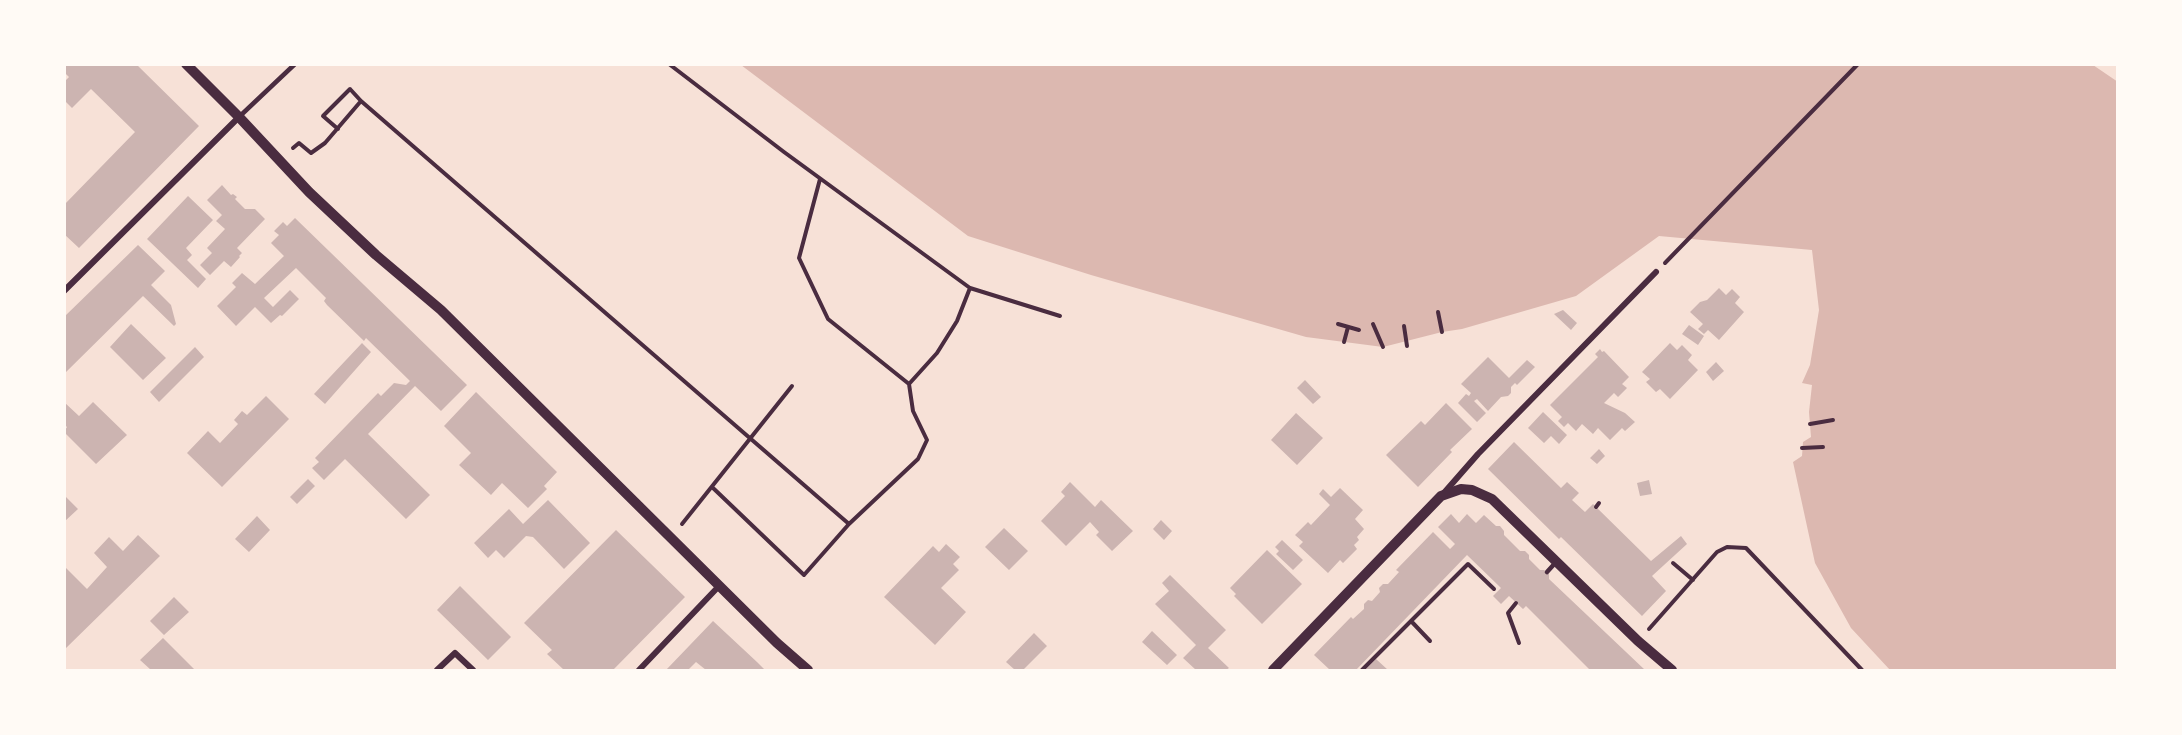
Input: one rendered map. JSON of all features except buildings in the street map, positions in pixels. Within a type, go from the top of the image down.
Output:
[{"type":"street","points":[[186,64],[279,161],[375,255],[441,310],[808,670]]},
{"type":"street","points":[[64,291],[239,117]]},
{"type":"street","points":[[1272,670],[1656,272]]},
{"type":"street","points":[[1441,496],[1461,489],[1482,493],[1492,499],[1671,670]]},
{"type":"street","points":[[639,670],[720,585]]},
{"type":"street","points":[[437,670],[454,653],[473,670]]},
{"type":"lane","points":[[239,117],[295,64]]},
{"type":"lane","points":[[1547,572],[1557,561]]},
{"type":"path","points":[[669,64],[970,288],[1060,316]]},
{"type":"path","points":[[1656,272],[1858,64]]},
{"type":"path","points":[[338,129],[323,116],[350,89],[361,102],[849,524]]},
{"type":"path","points":[[279,161],[299,143],[311,153],[325,143],[361,102]]},
{"type":"path","points":[[712,487],[804,575],[849,524],[918,459],[927,440],[914,411],[909,384],[828,318],[799,258],[820,178]]},
{"type":"path","points":[[909,384],[937,353],[957,321],[970,288]]},
{"type":"path","points":[[1438,312],[1442,332]]},
{"type":"path","points":[[1338,324],[1359,330]]},
{"type":"path","points":[[1374,324],[1383,346]]},
{"type":"path","points":[[1404,326],[1407,346]]},
{"type":"path","points":[[1344,342],[1348,327]]},
{"type":"path","points":[[672,537],[792,386]]},
{"type":"path","points":[[1810,424],[1833,420]]},
{"type":"path","points":[[1803,448],[1822,447]]},
{"type":"path","points":[[1655,623],[1717,552],[1727,547],[1746,548],[1862,670]]},
{"type":"path","points":[[1673,563],[1693,580]]},
{"type":"path","points":[[1362,670],[1468,564],[1494,589]]},
{"type":"path","points":[[1516,603],[1508,613],[1519,643]]},
{"type":"path","points":[[1411,621],[1430,641]]},
{"type":"shaded area","points":[[741,65],[2093,65],[2118,82],[2117,670],[1890,670],[1851,628],[1815,563],[1793,462],[1802,456],[1803,442],[1811,437],[1809,412],[1812,385],[1802,383],[1810,365],[1819,310],[1812,250],[1659,236],[1576,296],[1462,329],[1383,347],[1306,337],[1091,275],[968,236]]}]
